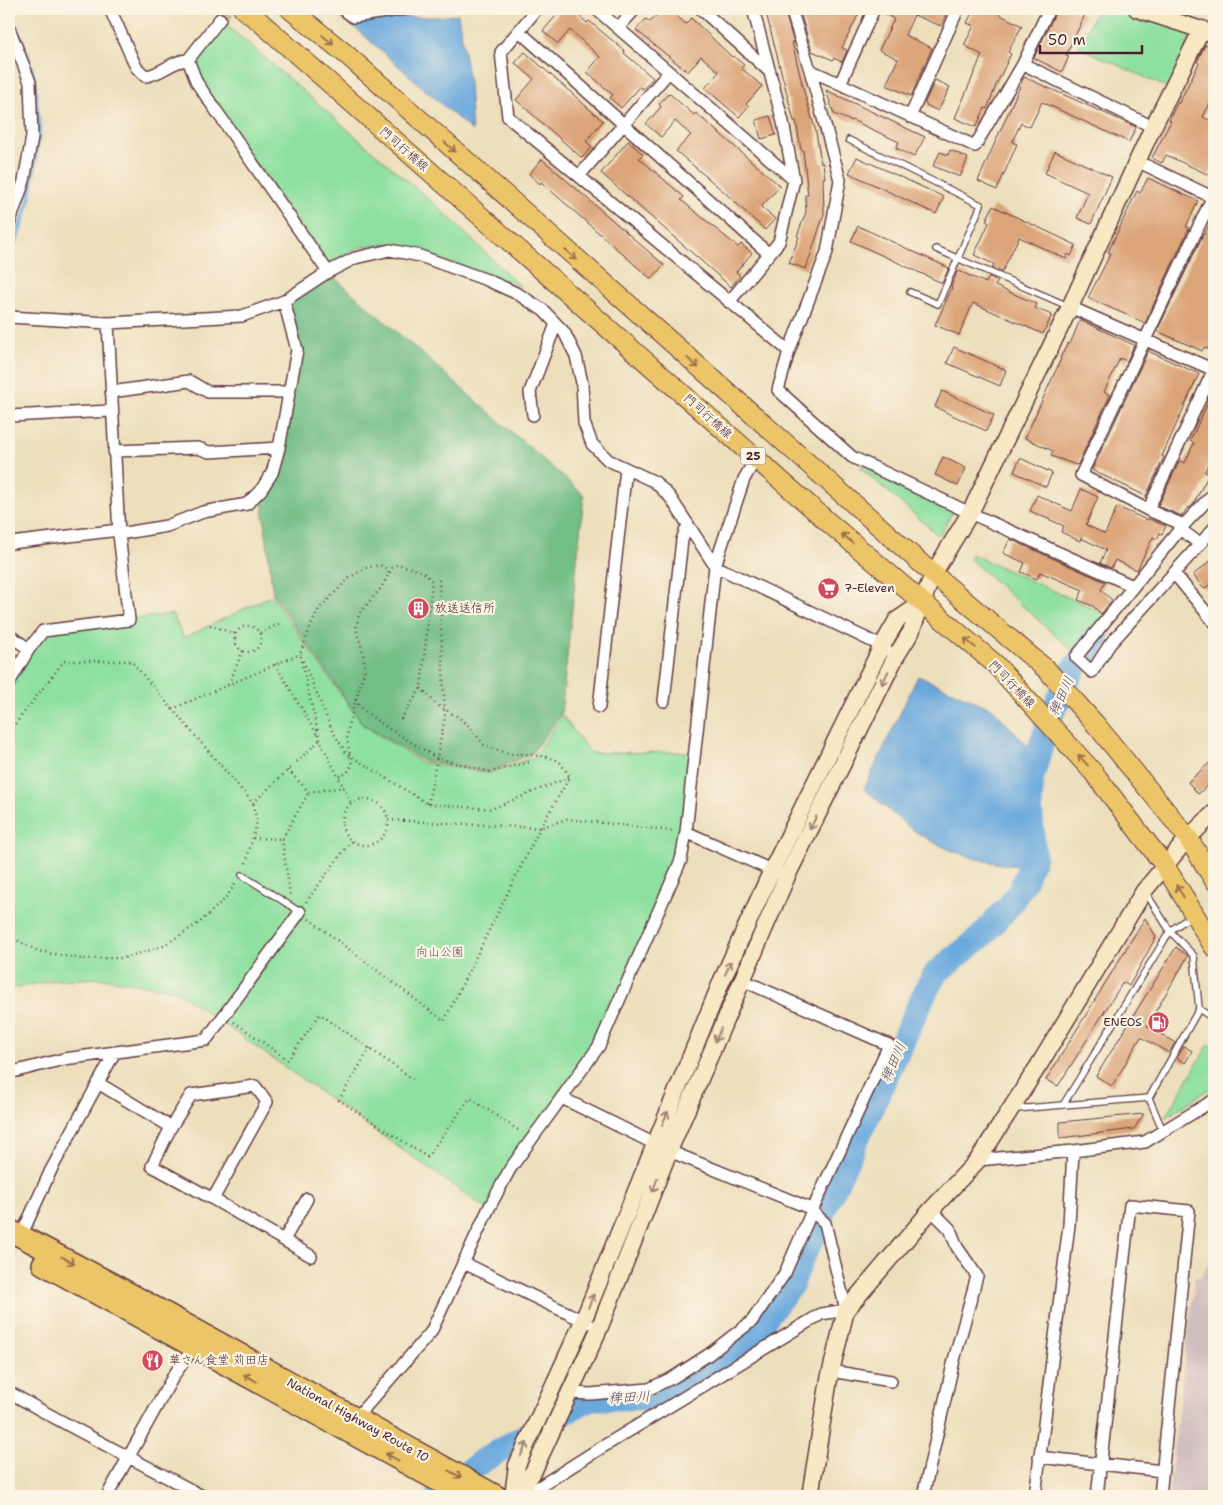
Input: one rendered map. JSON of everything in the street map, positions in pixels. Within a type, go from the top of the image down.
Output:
[{"type":"highway","name":"National Highway Route 10","points":[[13,1237],[112,1284],[199,1341],[466,1496]]},
{"type":"highway","name":"National Highway Route 10","points":[[199,1341],[355,1420],[496,1496]]},
{"type":"main road","name":"門司行橋線","points":[[243,9],[258,20],[1002,672],[1093,772],[1165,866],[1214,947]]},
{"type":"main road","name":"25","points":[[290,9],[347,56],[933,574],[1047,670],[1097,726],[1188,838],[1214,880]]},
{"type":"street","points":[[110,9],[136,67],[145,76],[154,75],[180,60],[188,60]]},
{"type":"street","points":[[343,9],[353,17],[406,9]]},
{"type":"street","points":[[537,9],[501,52],[508,117],[789,351]]},
{"type":"street","points":[[596,9],[794,180]]},
{"type":"street","points":[[618,28],[635,9]]},
{"type":"street","points":[[701,9],[770,72]]},
{"type":"street","points":[[729,302],[779,242],[794,180],[783,122],[753,9]]},
{"type":"street","points":[[791,9],[840,180],[827,252],[789,351],[778,390],[852,456],[970,513],[1133,586]]},
{"type":"street","points":[[840,84],[874,9]]},
{"type":"street","points":[[910,117],[958,9]]},
{"type":"street","points":[[810,70],[975,146],[1023,64],[1048,9]]},
{"type":"street","points":[[517,1496],[533,1472],[599,1329],[722,980],[895,658],[911,632],[933,574],[970,513],[1070,307],[1153,127],[1208,32],[1137,9]]},
{"type":"street","points":[[188,60],[220,19]]},
{"type":"street","points":[[9,28],[30,82],[32,138],[24,181],[9,224]]},
{"type":"street","points":[[519,31],[769,254]]},
{"type":"street","points":[[188,60],[197,83],[328,272]]},
{"type":"street","points":[[1023,64],[1153,127]]},
{"type":"street","points":[[579,176],[669,72]]},
{"type":"street","points":[[1137,162],[1214,197],[1081,475],[1182,527],[1200,544]]},
{"type":"street","points":[[9,317],[108,323],[242,316],[284,301],[328,272],[355,258],[390,250],[420,256],[487,280],[518,294],[543,310],[564,332],[576,356],[582,383],[584,423],[592,444],[608,460],[655,482],[670,497],[715,566],[882,646],[895,658]]},
{"type":"street","points":[[9,542],[166,526],[203,512],[247,504],[261,490],[272,474],[279,448],[297,350],[284,301]]},
{"type":"street","points":[[1070,307],[1214,370],[1148,510]]},
{"type":"street","points":[[9,683],[29,649],[43,631],[129,620],[119,532],[110,392],[108,323]]},
{"type":"street","points":[[533,415],[530,392],[556,324]]},
{"type":"street","points":[[110,392],[189,381],[208,392],[288,392]]},
{"type":"street","points":[[9,416],[111,411]]},
{"type":"street","points":[[114,451],[198,448],[209,452],[279,448]]},
{"type":"street","points":[[355,1420],[431,1332],[510,1169],[600,1046],[681,860],[686,832],[715,566],[744,479],[756,458]]},
{"type":"street","points":[[599,707],[626,469]]},
{"type":"street","points":[[1214,493],[1182,527],[1076,657],[1092,672],[1110,644],[1214,528]]},
{"type":"street","points":[[664,701],[682,540],[688,524]]},
{"type":"street","points":[[1174,573],[1213,617]]},
{"type":"street","points":[[513,1496],[517,1465],[662,1147],[742,980],[779,873],[882,646],[897,620],[922,603]]},
{"type":"street","points":[[9,635],[29,649]]},
{"type":"street","points":[[810,1496],[831,1371],[846,1310],[931,1210],[978,1160],[1144,891],[1188,838],[1214,815]]},
{"type":"street","points":[[686,832],[779,873]]},
{"type":"street","points":[[9,1073],[64,1059],[206,1040],[295,909]]},
{"type":"street","points":[[570,1393],[606,1394],[649,1389],[674,1377],[708,1355],[752,1321],[786,1273],[889,1045],[742,980]]},
{"type":"street","points":[[13,1237],[115,1052]]},
{"type":"street","points":[[98,1083],[171,1127]]},
{"type":"street","points":[[213,1199],[267,1102],[255,1086],[191,1095],[171,1127],[152,1166],[311,1256]]},
{"type":"street","points":[[562,1098],[662,1147],[807,1207],[825,1223],[846,1310]]},
{"type":"street","points":[[978,1160],[1145,1142],[1214,1100]]},
{"type":"street","points":[[1035,1496],[1069,1225],[1073,1151]]},
{"type":"street","points":[[284,1240],[307,1199]]},
{"type":"street","points":[[1098,1496],[1130,1205],[1189,1211],[1160,1496]]},
{"type":"street","points":[[923,1496],[954,1360],[977,1276],[957,1247],[950,1229],[931,1210]]},
{"type":"street","points":[[464,1262],[599,1329]]},
{"type":"street","points":[[525,1496],[821,1314],[846,1310]]},
{"type":"street","points":[[107,1496],[174,1375],[199,1341]]},
{"type":"street","points":[[831,1371],[891,1381]]},
{"type":"street","points":[[9,1392],[53,1418],[202,1496]]},
{"type":"street","points":[[1039,1457],[1162,1471]]},
{"type":"lane","points":[[849,140],[981,205],[938,304],[910,292]]},
{"type":"lane","points":[[936,249],[1070,307]]},
{"type":"lane","points":[[242,875],[295,909]]},
{"type":"lane","points":[[1144,891],[1170,931],[1194,956],[1199,1009],[1149,1098]]},
{"type":"lane","points":[[1063,1105],[1170,931],[1194,914]]},
{"type":"lane","points":[[1199,1009],[1214,1019]]},
{"type":"lane","points":[[1010,1109],[1149,1098]]},
{"type":"lane","points":[[1149,1098],[1163,1132]]},
{"type":"path","points":[[320,740],[300,654],[310,625],[319,609],[348,579],[365,568],[380,564],[387,569],[388,575]]},
{"type":"path","points":[[339,776],[346,773],[352,765],[347,739],[349,723],[365,669],[363,652],[356,629],[359,614],[381,588],[392,568],[398,564],[423,572],[432,580],[421,688],[399,722]]},
{"type":"path","points":[[428,804],[445,717],[439,579]]},
{"type":"path","points":[[260,633],[278,624]]},
{"type":"path","points":[[210,625],[236,634]]},
{"type":"path","points":[[246,626],[254,627],[260,633],[261,642],[257,649],[249,652],[243,650],[236,643],[236,634],[246,626]]},
{"type":"path","points":[[230,684],[243,650]]},
{"type":"path","points":[[172,709],[300,654]]},
{"type":"path","points":[[300,654],[332,730],[346,753],[428,804],[491,808],[570,777]]},
{"type":"path","points":[[9,732],[64,661],[131,661],[254,803],[257,821],[242,875],[225,899],[199,923],[163,946],[124,958],[81,959],[38,951],[9,936]]},
{"type":"path","points":[[276,664],[320,740],[351,803]]},
{"type":"path","points":[[421,688],[437,705],[455,715],[469,726],[485,746],[510,754],[525,754],[559,761],[570,777]]},
{"type":"path","points":[[355,700],[362,709],[383,724],[437,758],[490,772],[530,762]]},
{"type":"path","points":[[254,803],[320,740]]},
{"type":"path","points":[[288,770],[309,792]]},
{"type":"path","points":[[309,792],[282,839],[295,909],[444,1021],[540,828],[570,777]]},
{"type":"path","points":[[309,792],[344,787]]},
{"type":"path","points":[[367,799],[381,805],[386,812],[388,828],[379,841],[365,845],[351,841],[342,829],[341,822],[346,808],[351,803],[367,799]]},
{"type":"path","points":[[388,820],[540,828],[567,819],[686,832]]},
{"type":"path","points":[[253,838],[282,839]]},
{"type":"path","points":[[295,909],[351,841]]},
{"type":"path","points":[[224,1015],[288,1060],[320,1014],[413,1079]]},
{"type":"path","points":[[370,1048],[339,1100],[427,1157],[470,1098],[532,1138]]},
{"type":"shaded area","points":[[1214,1248],[1214,1496],[1168,1496],[1195,1277],[1202,1276]]},
{"type":"green space","points":[[1097,9],[1122,9],[1192,34],[1168,88],[1079,47]]},
{"type":"green space","points":[[224,23],[440,209],[520,286],[390,244],[361,247],[328,264],[199,86],[194,60]]},
{"type":"green space","points":[[328,272],[584,495],[561,714],[532,753],[490,772],[424,761],[364,725],[273,595],[261,490],[272,473],[297,350],[284,301]]},
{"type":"green space","points":[[864,464],[955,509],[939,536],[861,468]]},
{"type":"green space","points":[[971,554],[1108,615],[1075,653],[970,559]]},
{"type":"green space","name":"向山公園","points":[[271,596],[363,725],[423,763],[490,773],[535,756],[562,715],[590,753],[694,752],[681,860],[599,1046],[488,1210],[175,990],[102,978],[56,980],[9,989],[9,683],[43,631],[172,614],[184,638]]},
{"type":"green space","points":[[1209,1044],[1214,1048],[1214,1086],[1165,1118]]},
{"type":"water","points":[[458,14],[469,83],[472,131],[351,24],[398,17],[438,17]]},
{"type":"water","points":[[918,676],[993,709],[1028,746],[1020,773],[1021,804],[1028,846],[1020,866],[981,860],[944,847],[907,825],[864,789]]},
{"type":"building","points":[[562,9],[571,9],[587,23],[589,21],[625,51],[624,53],[653,78],[643,89],[640,87],[621,108],[610,98],[613,95],[587,72],[600,57],[570,30],[558,44],[543,31]]},
{"type":"building","points":[[662,9],[668,9],[686,24],[691,18],[732,57],[744,65],[741,68],[762,86],[746,104],[749,106],[739,117],[705,88],[719,72],[701,56],[688,72],[636,30],[646,19],[650,22]]},
{"type":"building","points":[[765,9],[784,9],[794,43],[792,42],[803,88],[816,132],[821,163],[823,163],[825,178],[823,178],[824,214],[806,269],[789,263],[806,212],[805,195],[808,195],[803,150],[801,150],[796,121],[794,121]]},
{"type":"building","points":[[799,9],[861,9],[842,48],[847,50],[842,62],[812,51]]},
{"type":"building","points":[[881,9],[948,9],[941,26],[914,15],[905,35],[932,48],[911,96],[886,85],[898,59],[879,50],[894,19],[881,12]]},
{"type":"building","points":[[974,9],[989,9],[1022,26],[1008,52],[1011,54],[987,109],[985,108],[976,127],[955,118],[982,55],[964,45],[974,26],[967,23]]},
{"type":"building","points":[[1057,9],[1072,9],[1085,15],[1066,55],[1069,56],[1062,72],[1034,58]]},
{"type":"building","points":[[1205,45],[1214,49],[1214,95],[1203,117],[1214,122],[1214,165],[1209,175],[1166,155],[1162,163],[1152,158],[1171,121],[1169,120],[1177,103],[1179,103],[1199,63],[1197,62]]},
{"type":"building","points":[[525,52],[603,121],[586,141],[592,147],[582,158],[516,100],[534,79],[515,63]]},
{"type":"building","points":[[1024,77],[1136,127],[1129,142],[1042,102],[1030,127],[1021,123],[1012,142],[1017,144],[997,190],[978,181]]},
{"type":"building","points":[[935,80],[950,87],[938,111],[926,105],[925,102]]},
{"type":"building","points":[[826,90],[925,137],[914,157],[896,148],[899,142],[852,120],[834,114]]},
{"type":"building","points":[[669,93],[694,115],[696,113],[780,186],[761,207],[775,219],[765,230],[676,151],[691,135],[675,121],[661,137],[646,124],[661,107],[659,104]]},
{"type":"building","points":[[770,116],[776,135],[761,139],[756,120]]},
{"type":"building","points":[[628,141],[643,154],[639,158],[684,197],[681,200],[738,247],[741,244],[752,253],[736,272],[740,276],[731,287],[601,173]]},
{"type":"building","points":[[950,150],[968,158],[960,177],[933,166],[940,152],[948,155]]},
{"type":"building","points":[[1055,151],[1112,177],[1091,224],[1077,218],[1088,193],[1045,173]]},
{"type":"building","points":[[857,157],[944,197],[936,214],[849,173]]},
{"type":"building","points":[[542,159],[664,265],[651,279],[541,182],[540,184],[529,174]]},
{"type":"building","points":[[1148,178],[1198,201],[1186,227],[1189,228],[1145,323],[1088,298],[1111,253],[1108,252],[1137,191],[1140,193]]},
{"type":"building","points":[[993,206],[1076,245],[1071,256],[1068,254],[1066,259],[1019,237],[1002,272],[992,268],[994,264],[974,255],[989,223],[986,221]]},
{"type":"building","points":[[1214,215],[1214,343],[1211,350],[1204,347],[1202,351],[1157,331]]},
{"type":"building","points":[[858,226],[949,268],[942,283],[851,241]]},
{"type":"building","points":[[959,271],[986,283],[989,277],[998,281],[995,286],[1037,304],[1035,308],[1052,315],[1043,334],[973,303],[959,335],[935,325]]},
{"type":"building","points":[[1080,320],[1134,345],[1127,361],[1120,358],[1104,392],[1110,395],[1076,465],[1051,456],[1053,451],[1025,438],[1060,358],[1068,343],[1070,344]]},
{"type":"building","points":[[954,347],[1006,370],[1000,386],[947,363]]},
{"type":"building","points":[[1148,351],[1199,374],[1146,496],[1092,470]]},
{"type":"building","points":[[1214,390],[1214,447],[1205,472],[1209,474],[1194,503],[1190,508],[1188,507],[1182,516],[1158,506],[1178,464],[1180,461],[1185,463],[1194,443],[1190,441]]},
{"type":"building","points":[[942,391],[994,415],[986,431],[935,407]]},
{"type":"building","points":[[943,457],[966,468],[958,486],[935,475]]},
{"type":"building","points":[[1020,458],[1052,473],[1046,487],[1014,472]]},
{"type":"building","points":[[1081,489],[1098,497],[1086,525],[1105,534],[1117,507],[1166,526],[1157,539],[1153,537],[1137,570],[1115,560],[1111,568],[1100,563],[1106,550],[1081,538],[1080,541],[1061,532],[1064,526],[1030,511],[1037,495],[1072,511]]},
{"type":"building","points":[[1010,539],[1105,582],[1101,590],[1112,600],[1101,614],[1093,606],[1078,600],[1083,590],[1040,572],[1037,579],[1021,572],[1025,563],[1003,553]]},
{"type":"building","points":[[1214,558],[1214,581],[1204,589],[1193,575]]},
{"type":"building","points":[[1214,759],[1214,780],[1198,794],[1188,782]]},
{"type":"building","points":[[1145,918],[1156,937],[1129,986],[1123,982],[1058,1086],[1046,1080]]},
{"type":"building","points":[[1176,947],[1188,956],[1147,1026],[1175,1042],[1169,1053],[1141,1037],[1112,1086],[1096,1076]]},
{"type":"building","points":[[1184,1046],[1192,1051],[1185,1063],[1177,1058]]},
{"type":"building","points":[[1144,1114],[1134,1129],[1060,1138],[1060,1122]]},
{"type":"waterway","points":[[9,11],[34,78],[39,132],[30,197],[16,241],[9,249]]},
{"type":"waterway","name":"稗田川","points":[[438,1496],[482,1461],[590,1398],[651,1398],[686,1380],[746,1342],[792,1284],[801,1259],[815,1234],[826,1205],[928,986],[937,972],[981,937],[1009,906],[1022,886],[1034,856],[1030,805],[1032,776],[1041,745],[1052,713],[1073,670],[1097,638]]},
{"type":"tunnel","points":[[220,19],[228,9]]},
{"type":"place","name":"7-Eleven","points":[[828,588]]},
{"type":"place","name":"放送送信所","points":[[419,608]]},
{"type":"place","name":"ENEOS","points":[[1158,1022]]},
{"type":"place","name":"華さん食堂 苅田店","points":[[153,1360]]}]
